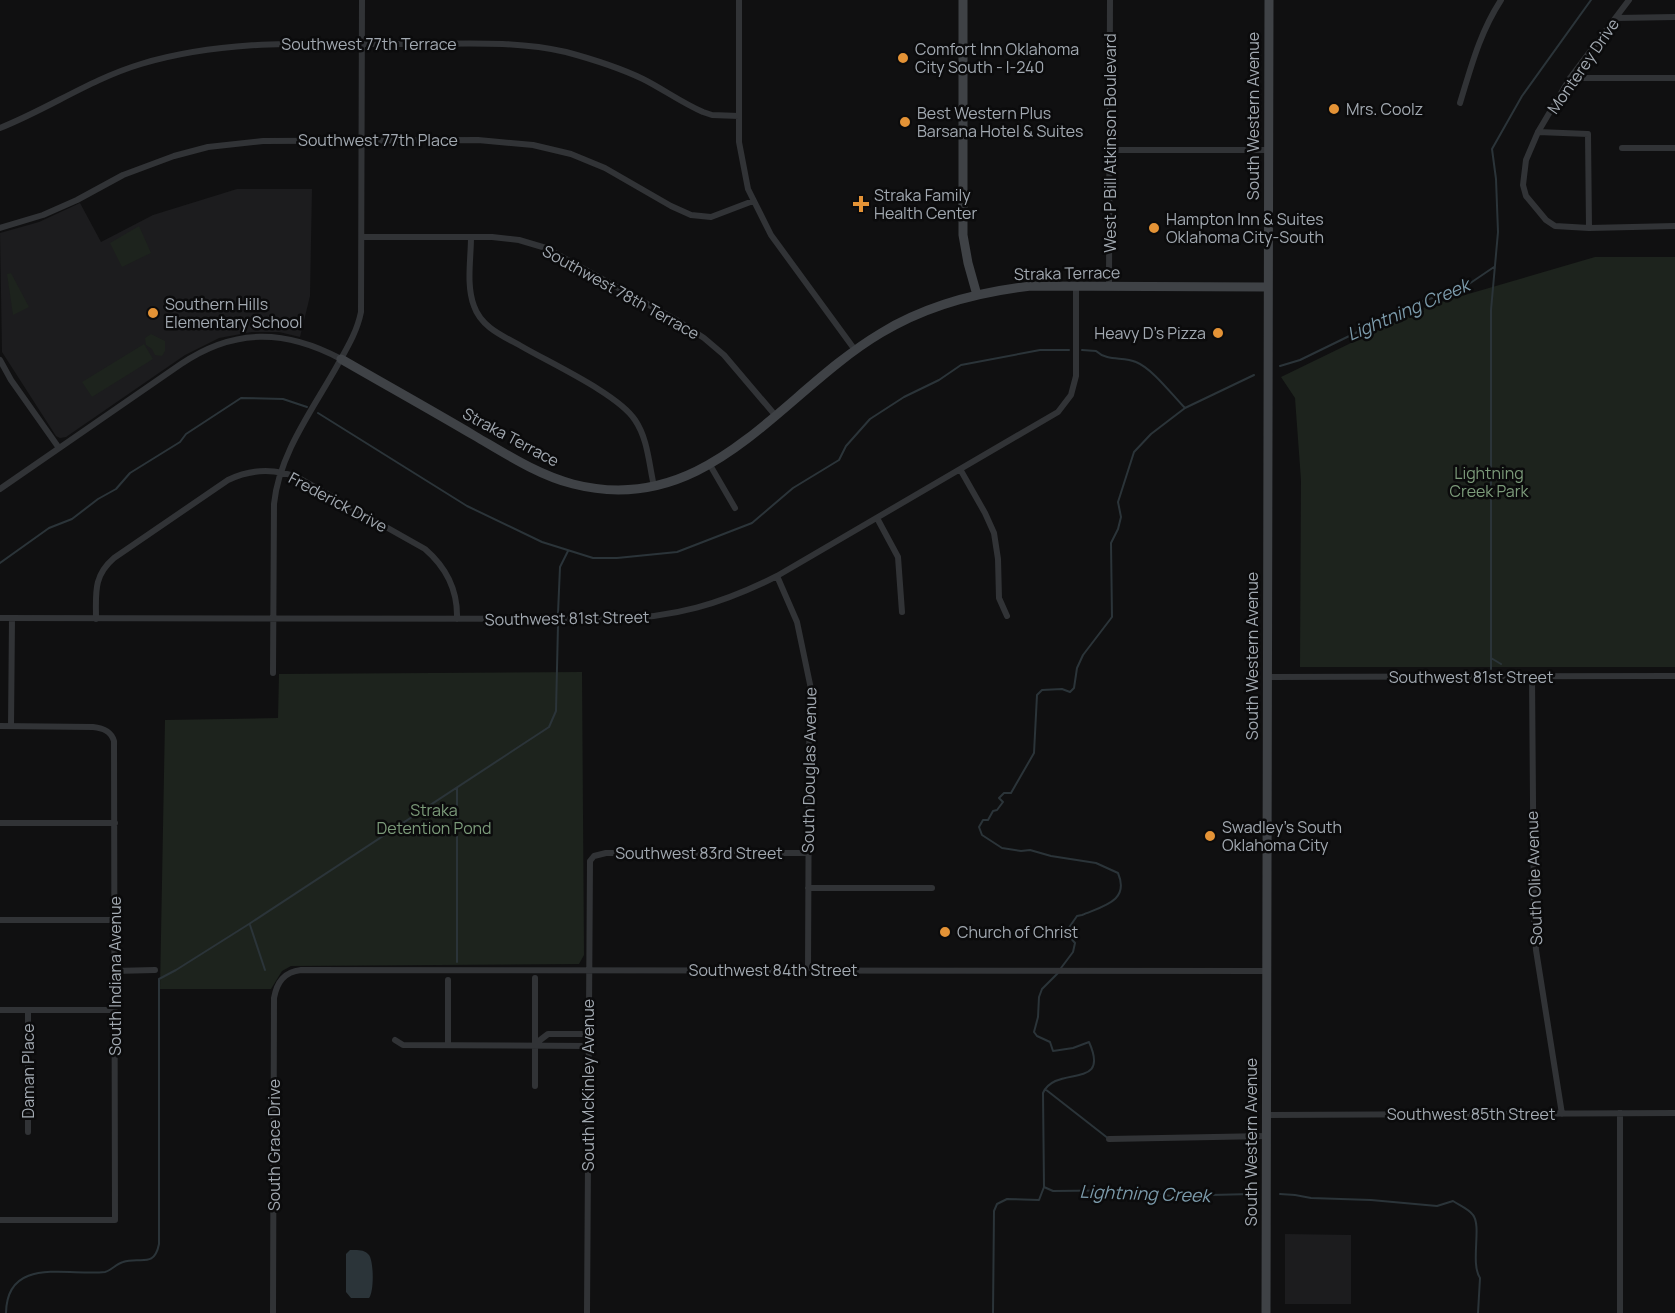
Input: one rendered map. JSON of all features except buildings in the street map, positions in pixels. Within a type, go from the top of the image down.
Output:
[{"type":"street","points":[[273,673],[276,487],[294,444],[352,340],[361,312],[362,0]]},
{"type":"street","points":[[739,0],[739,116],[742,164],[753,201],[771,235],[855,350]]},
{"type":"street","points":[[963,0],[963,235],[977,295]]},
{"type":"street","name":"West P Bill Atkinson Boulevard","points":[[1109,286],[1110,0]]},
{"type":"street","name":"South Western Avenue","points":[[1266,1313],[1269,0]]},
{"type":"street","points":[[1460,103],[1478,43],[1501,0]]},
{"type":"street","name":"Monterey Drive","points":[[1589,228],[1555,226],[1546,220],[1526,196],[1523,185],[1526,160],[1538,132],[1570,78],[1629,0]]},
{"type":"street","points":[[1617,18],[1675,17]]},
{"type":"street","name":"Southwest 77th Terrace","points":[[0,128],[99,80],[170,56],[248,44],[490,44],[551,49],[625,71],[703,112],[712,115],[739,116]]},
{"type":"street","points":[[1570,78],[1675,78]]},
{"type":"street","points":[[1538,132],[1588,134],[1589,228],[1675,226]]},
{"type":"street","name":"Southwest 77th Place","points":[[0,228],[61,207],[139,168],[208,147],[263,141],[497,141],[543,147],[571,154],[605,168],[681,211],[697,216],[717,215],[753,201]]},
{"type":"street","points":[[1622,148],[1675,148]]},
{"type":"street","points":[[1110,150],[1268,150]]},
{"type":"street","name":"Southwest 78th Terrace","points":[[362,237],[505,238],[546,248],[698,333],[724,355],[776,416]]},
{"type":"street","points":[[471,237],[471,293],[480,317],[496,332],[611,398],[629,412],[643,436],[654,486]]},
{"type":"street","name":"Straka Terrace","points":[[0,489],[181,363],[219,343],[255,336],[278,337],[307,343],[341,359],[551,477],[582,486],[629,490],[682,479],[710,465],[776,416],[855,350],[888,329],[918,314],[977,295],[1031,286],[1267,287]]},
{"type":"street","name":"Southwest 81st Street","points":[[0,618],[622,619],[664,616],[716,603],[750,590],[777,576],[1050,417],[1067,402],[1075,385],[1076,286]]},
{"type":"street","points":[[0,360],[11,380],[59,448]]},
{"type":"street","points":[[710,465],[735,508]]},
{"type":"street","points":[[960,469],[994,533],[998,559],[999,598],[1007,616]]},
{"type":"street","name":"Frederick Drive","points":[[96,619],[96,588],[100,574],[114,558],[228,480],[253,471],[281,472],[308,482],[425,549],[444,568],[452,584],[457,605],[457,619]]},
{"type":"street","points":[[877,518],[898,557],[902,612]]},
{"type":"street","name":"South Douglas Avenue","points":[[777,576],[797,622],[811,682],[808,970]]},
{"type":"street","points":[[0,726],[11,726],[12,618]]},
{"type":"street","name":"Southwest 81st Street","points":[[1267,677],[1675,676]]},
{"type":"street","name":"South Olie Avenue","points":[[1532,677],[1533,916],[1536,950],[1562,1114]]},
{"type":"street","name":"South Indiana Avenue","points":[[0,1220],[115,1220],[114,741],[110,733],[103,729],[86,726],[11,726]]},
{"type":"street","points":[[0,823],[115,823]]},
{"type":"street","name":"Southwest 83rd Street","points":[[592,858],[606,852],[808,853]]},
{"type":"street","name":"South McKinley Avenue","points":[[587,1313],[589,869],[592,858]]},
{"type":"street","points":[[808,888],[932,888]]},
{"type":"street","points":[[0,920],[114,920]]},
{"type":"street","points":[[114,971],[155,970]]},
{"type":"street","name":"Southwest 84th Street","points":[[282,978],[290,972],[301,970],[1266,971]]},
{"type":"street","name":"South Grace Drive","points":[[273,1313],[274,998],[276,988],[282,978]]},
{"type":"street","points":[[535,978],[535,1086]]},
{"type":"street","points":[[448,980],[448,1045]]},
{"type":"street","points":[[0,1010],[114,1010]]},
{"type":"street","name":"Daman Place","points":[[28,1010],[28,1132]]},
{"type":"street","points":[[535,1045],[548,1034],[588,1034]]},
{"type":"street","points":[[394,1040],[403,1045],[589,1046]]},
{"type":"street","points":[[1620,1113],[1620,1313]]},
{"type":"street","name":"Southwest 85th Street","points":[[1266,1115],[1675,1113]]},
{"type":"street","points":[[1109,1139],[1266,1136]]},
{"type":"shaded area","name":"Southern Hills Elementary School","points":[[237,189],[312,189],[310,296],[300,337],[279,332],[252,332],[219,338],[185,355],[66,437],[56,436],[2,352],[0,233],[39,222],[80,203],[101,242],[153,215]]},
{"type":"shaded area","points":[[1285,1234],[1351,1235],[1351,1304],[1285,1304]]},
{"type":"shaded area","points":[[350,1250],[365,1252],[371,1259],[373,1284],[369,1298],[351,1298],[346,1292],[346,1254]]},
{"type":"green space","points":[[139,226],[151,253],[122,267],[110,243]]},
{"type":"green space","name":"Lightning Creek Park","points":[[1595,257],[1675,257],[1675,667],[1300,667],[1301,480],[1295,398],[1281,377],[1427,306]]},
{"type":"green space","points":[[11,273],[29,307],[13,315],[7,274]]},
{"type":"green space","points":[[151,334],[165,341],[165,351],[162,356],[155,355],[146,345],[145,338]]},
{"type":"green space","points":[[144,344],[153,359],[92,397],[82,382]]},
{"type":"green space","name":"Straka Detention Pond","points":[[582,672],[584,955],[579,964],[291,966],[282,971],[271,989],[160,989],[165,720],[278,718],[279,674]]},
{"type":"waterway","points":[[1491,669],[1491,310],[1498,232],[1496,179],[1492,149],[1522,96],[1591,0]]},
{"type":"waterway","name":"Lightning Creek","points":[[1280,366],[1300,360],[1417,303],[1463,288],[1494,267]]},
{"type":"waterway","points":[[318,413],[467,506],[542,542],[593,558],[617,558],[677,552],[752,523],[793,488],[839,460],[846,446],[870,419],[961,365],[1040,350],[1069,350]]},
{"type":"waterway","points":[[1082,350],[1096,351],[1105,357],[1131,360],[1142,365],[1156,376],[1185,408]]},
{"type":"waterway","name":"Lightning Creek","points":[[1061,968],[1073,952],[1075,943],[1068,929],[1077,916],[1106,905],[1117,896],[1121,882],[1118,873],[1096,863],[1051,856],[1030,850],[1002,848],[982,835],[979,827],[983,820],[988,820],[993,811],[997,810],[1003,802],[999,798],[1004,793],[1011,793],[1034,753],[1037,695],[1042,690],[1062,689],[1070,692],[1074,688],[1077,668],[1083,655],[1112,617],[1111,543],[1118,529],[1121,517],[1118,502],[1134,452],[1151,434],[1185,408],[1254,375]]},
{"type":"waterway","points":[[0,563],[49,528],[72,519],[98,499],[116,489],[130,473],[180,442],[186,434],[241,398],[283,399],[307,407]]},
{"type":"waterway","points":[[558,613],[560,567],[568,551]]},
{"type":"waterway","points":[[6,1313],[9,1295],[17,1283],[28,1276],[57,1272],[105,1272],[123,1262],[150,1259],[157,1252],[159,1244],[159,979],[249,924],[549,727],[556,711],[558,625]]},
{"type":"waterway","points":[[1491,658],[1501,664]]},
{"type":"waterway","points":[[457,788],[457,962]]},
{"type":"waterway","points":[[250,925],[265,970]]},
{"type":"waterway","name":"Lightning Creek","points":[[993,1313],[994,1211],[997,1204],[1007,1199],[1039,1200],[1044,1187],[1043,1093],[1050,1084],[1088,1072],[1093,1067],[1094,1057],[1089,1042],[1073,1048],[1053,1051],[1050,1042],[1037,1036],[1034,1032],[1042,989],[1058,973]]},
{"type":"waterway","points":[[1045,1089],[1109,1139]]},
{"type":"waterway","name":"Lightning Creek","points":[[1044,1187],[1053,1191],[1143,1190],[1170,1196],[1252,1194]]},
{"type":"waterway","name":"Lightning Creek","points":[[1280,1194],[1437,1206],[1453,1201],[1464,1207],[1473,1215],[1476,1227],[1476,1263],[1480,1278],[1478,1313]]},
{"type":"place","name":"Comfort Inn Oklahoma City South - I-240","points":[[903,58]]},
{"type":"place","name":"Mrs. Coolz","points":[[1334,109]]},
{"type":"place","name":"Best Western Plus Barsana Hotel & Suites","points":[[905,122]]},
{"type":"place","name":"Straka Family Health Center","points":[[861,204]]},
{"type":"place","name":"Hampton Inn & Suites Oklahoma City-South","points":[[1154,228]]},
{"type":"place","name":"Southern Hills Elementary School","points":[[153,313]]},
{"type":"place","name":"Heavy D's Pizza","points":[[1218,333]]},
{"type":"place","name":"Swadley’s South Oklahoma City","points":[[1210,836]]},
{"type":"place","name":"Church of Christ","points":[[945,932]]}]
